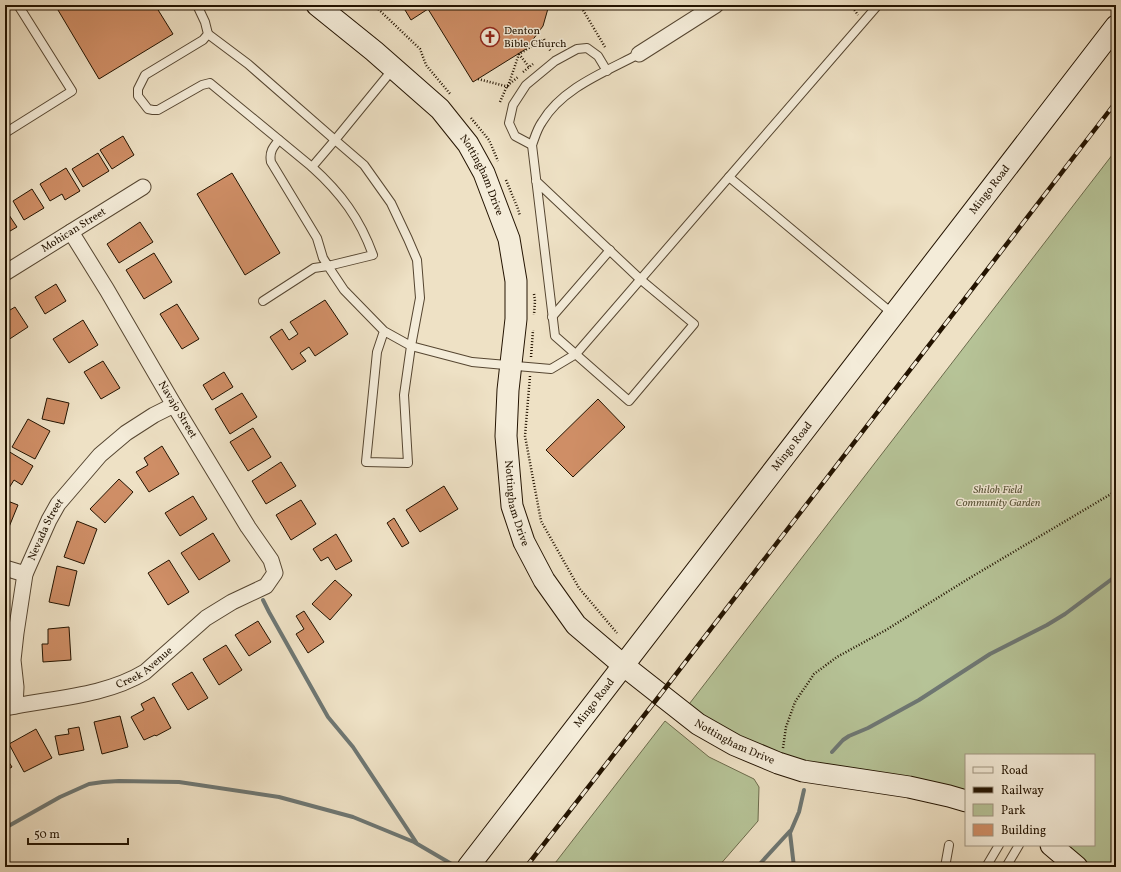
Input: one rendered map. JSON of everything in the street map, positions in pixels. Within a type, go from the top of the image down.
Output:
[{"type":"street","name":"Nottingham Drive","points":[[317,5],[394,68],[440,109],[468,144],[484,173],[509,239],[516,281],[516,319],[506,436],[512,506],[524,542],[544,580],[576,625],[623,666],[698,724],[735,745],[782,764],[803,770],[931,792],[965,801]]},
{"type":"street","points":[[639,54],[716,5]]},
{"type":"street","name":"Mingo Road","points":[[468,867],[1116,26]]},
{"type":"street","name":"Mohican Street","points":[[5,273],[143,187]]},
{"type":"street","name":"Navajo Street","points":[[71,232],[248,527],[271,560],[274,573],[266,586]]},
{"type":"street","name":"Nevada Street","points":[[10,707],[16,687],[13,660],[25,574],[49,520],[58,504],[100,455],[126,433],[174,405]]},
{"type":"street","points":[[5,568],[25,574]]},
{"type":"street","name":"Creek Avenue","points":[[10,707],[104,690],[136,678],[145,672],[206,618],[232,602],[266,586]]},
{"type":"street","points":[[1052,846],[1076,867]]},
{"type":"lane","points":[[5,133],[72,91],[18,5]]},
{"type":"lane","points":[[197,5],[205,22],[208,34],[248,64],[364,165],[390,203],[408,239],[417,260],[420,298],[404,394],[408,464],[366,462],[377,352],[384,331]]},
{"type":"lane","points":[[279,140],[272,148],[270,156],[271,162],[317,238],[322,258],[344,290],[384,331],[411,346],[472,362],[551,369],[576,354],[878,5]]},
{"type":"lane","points":[[208,34],[203,40],[146,75],[138,89],[138,96],[148,109],[158,110],[202,85],[210,83],[312,167],[340,194],[365,233],[373,255],[314,268],[263,301]]},
{"type":"lane","points":[[532,145],[515,136],[509,123],[513,106],[526,85],[555,61],[577,49],[587,48],[593,52],[598,56],[607,71]]},
{"type":"lane","points":[[536,181],[640,279],[694,324],[629,401],[555,336],[552,317],[536,181],[532,145],[542,122],[559,100],[582,84],[639,54]]},
{"type":"lane","points":[[312,167],[394,68]]},
{"type":"lane","points":[[729,177],[893,314]]},
{"type":"lane","points":[[552,317],[610,250]]},
{"type":"lane","points":[[945,867],[949,845]]},
{"type":"lane","points":[[986,867],[998,846]]},
{"type":"lane","points":[[1006,867],[1018,846]]},
{"type":"path","points":[[580,5],[616,66]]},
{"type":"path","points":[[507,86],[519,54],[544,39],[551,52]]},
{"type":"path","points":[[519,54],[529,67]]},
{"type":"path","points":[[478,79],[522,91]]},
{"type":"path","points":[[782,764],[786,727],[795,702],[814,674],[837,657],[886,630],[968,579],[1116,491]]},
{"type":"green space","name":"Shiloh Field Community Garden","points":[[1116,150],[1116,867],[1077,867],[1052,846],[1095,846],[1095,754],[965,754],[965,801],[803,771],[683,712]]},
{"type":"green space","points":[[665,721],[709,757],[754,779],[759,787],[758,821],[718,867],[552,867]]},
{"type":"building","points":[[55,5],[155,5],[173,34],[99,79]]},
{"type":"building","name":"Denton Bible Church","points":[[402,5],[549,5],[543,26],[526,49],[473,82],[428,9],[411,20]]},
{"type":"building","points":[[123,136],[134,155],[112,169],[100,150]]},
{"type":"building","points":[[98,153],[109,171],[83,187],[72,169]]},
{"type":"building","points":[[66,168],[80,191],[65,200],[62,194],[50,201],[40,184]]},
{"type":"building","points":[[232,173],[280,253],[245,275],[197,194]]},
{"type":"building","points":[[32,189],[44,208],[24,220],[13,201]]},
{"type":"building","points":[[5,209],[17,227],[5,234]]},
{"type":"building","points":[[140,222],[153,242],[119,263],[107,244]]},
{"type":"building","points":[[154,253],[172,282],[144,299],[126,270]]},
{"type":"building","points":[[56,284],[66,301],[45,314],[35,297]]},
{"type":"building","points":[[325,300],[348,334],[315,356],[309,347],[300,353],[306,361],[292,370],[270,337],[282,329],[289,340],[298,334],[290,322]]},
{"type":"building","points":[[177,304],[199,339],[182,349],[160,314]]},
{"type":"building","points":[[15,307],[28,327],[5,342],[5,313]]},
{"type":"building","points":[[83,320],[98,345],[69,363],[53,339]]},
{"type":"building","points":[[103,361],[120,388],[101,399],[84,372]]},
{"type":"building","points":[[224,372],[233,387],[212,400],[203,385]]},
{"type":"building","points":[[242,393],[257,417],[230,434],[215,409]]},
{"type":"building","points":[[47,398],[69,403],[64,424],[42,419]]},
{"type":"building","points":[[598,399],[625,427],[573,477],[546,450]]},
{"type":"building","points":[[28,419],[50,431],[35,459],[12,447]]},
{"type":"building","points":[[253,428],[271,457],[248,471],[230,442]]},
{"type":"building","points":[[162,446],[179,474],[149,492],[136,472],[148,465],[144,458]]},
{"type":"building","points":[[8,451],[33,466],[22,485],[14,480],[9,488],[5,486],[5,456]]},
{"type":"building","points":[[281,462],[296,486],[266,504],[252,481]]},
{"type":"building","points":[[119,479],[133,492],[105,523],[90,509]]},
{"type":"building","points":[[444,486],[458,509],[420,532],[406,510]]},
{"type":"building","points":[[193,496],[207,519],[180,536],[165,513]]},
{"type":"building","points":[[5,500],[18,505],[9,527],[5,525]]},
{"type":"building","points":[[301,500],[316,524],[291,540],[276,515]]},
{"type":"building","points":[[394,518],[409,543],[402,547],[387,523]]},
{"type":"building","points":[[77,521],[97,529],[84,564],[64,557]]},
{"type":"building","points":[[213,533],[230,561],[199,580],[181,553]]},
{"type":"building","points":[[336,534],[352,561],[336,570],[328,557],[321,561],[313,549]]},
{"type":"building","points":[[169,560],[189,592],[168,605],[148,573]]},
{"type":"building","points":[[57,566],[77,571],[69,606],[49,602]]},
{"type":"building","points":[[335,580],[352,595],[330,620],[312,604]]},
{"type":"building","points":[[304,611],[324,642],[308,653],[296,634],[304,629],[296,616]]},
{"type":"building","points":[[258,621],[271,642],[249,656],[235,635]]},
{"type":"building","points":[[69,627],[71,660],[43,662],[42,644],[48,644],[48,629]]},
{"type":"building","points":[[226,645],[242,670],[219,685],[203,659]]},
{"type":"building","points":[[192,672],[208,698],[188,710],[172,684]]},
{"type":"building","points":[[154,697],[171,728],[156,736],[155,735],[144,740],[131,717],[144,710],[141,704]]},
{"type":"building","points":[[120,716],[128,747],[102,754],[94,722]]},
{"type":"building","points":[[79,727],[84,750],[59,755],[55,736],[69,734],[68,729]]},
{"type":"building","points":[[36,729],[52,758],[24,772],[9,744]]},
{"type":"building","points":[[5,756],[12,767],[5,771]]},
{"type":"waterway","points":[[832,752],[849,736],[868,728],[919,700],[990,654],[1047,625],[1065,614],[1116,576]]},
{"type":"waterway","points":[[263,600],[328,717],[353,747],[416,842]]},
{"type":"waterway","points":[[5,828],[60,797],[89,784],[119,781],[179,782],[279,797],[353,817],[414,842],[455,866]]},
{"type":"waterway","points":[[794,867],[790,833],[799,812],[804,790]]},
{"type":"waterway","points":[[757,867],[790,831]]},
{"type":"railway","points":[[526,867],[1116,102]]},
{"type":"place","name":"Denton Bible Church","points":[[490,37]]}]
